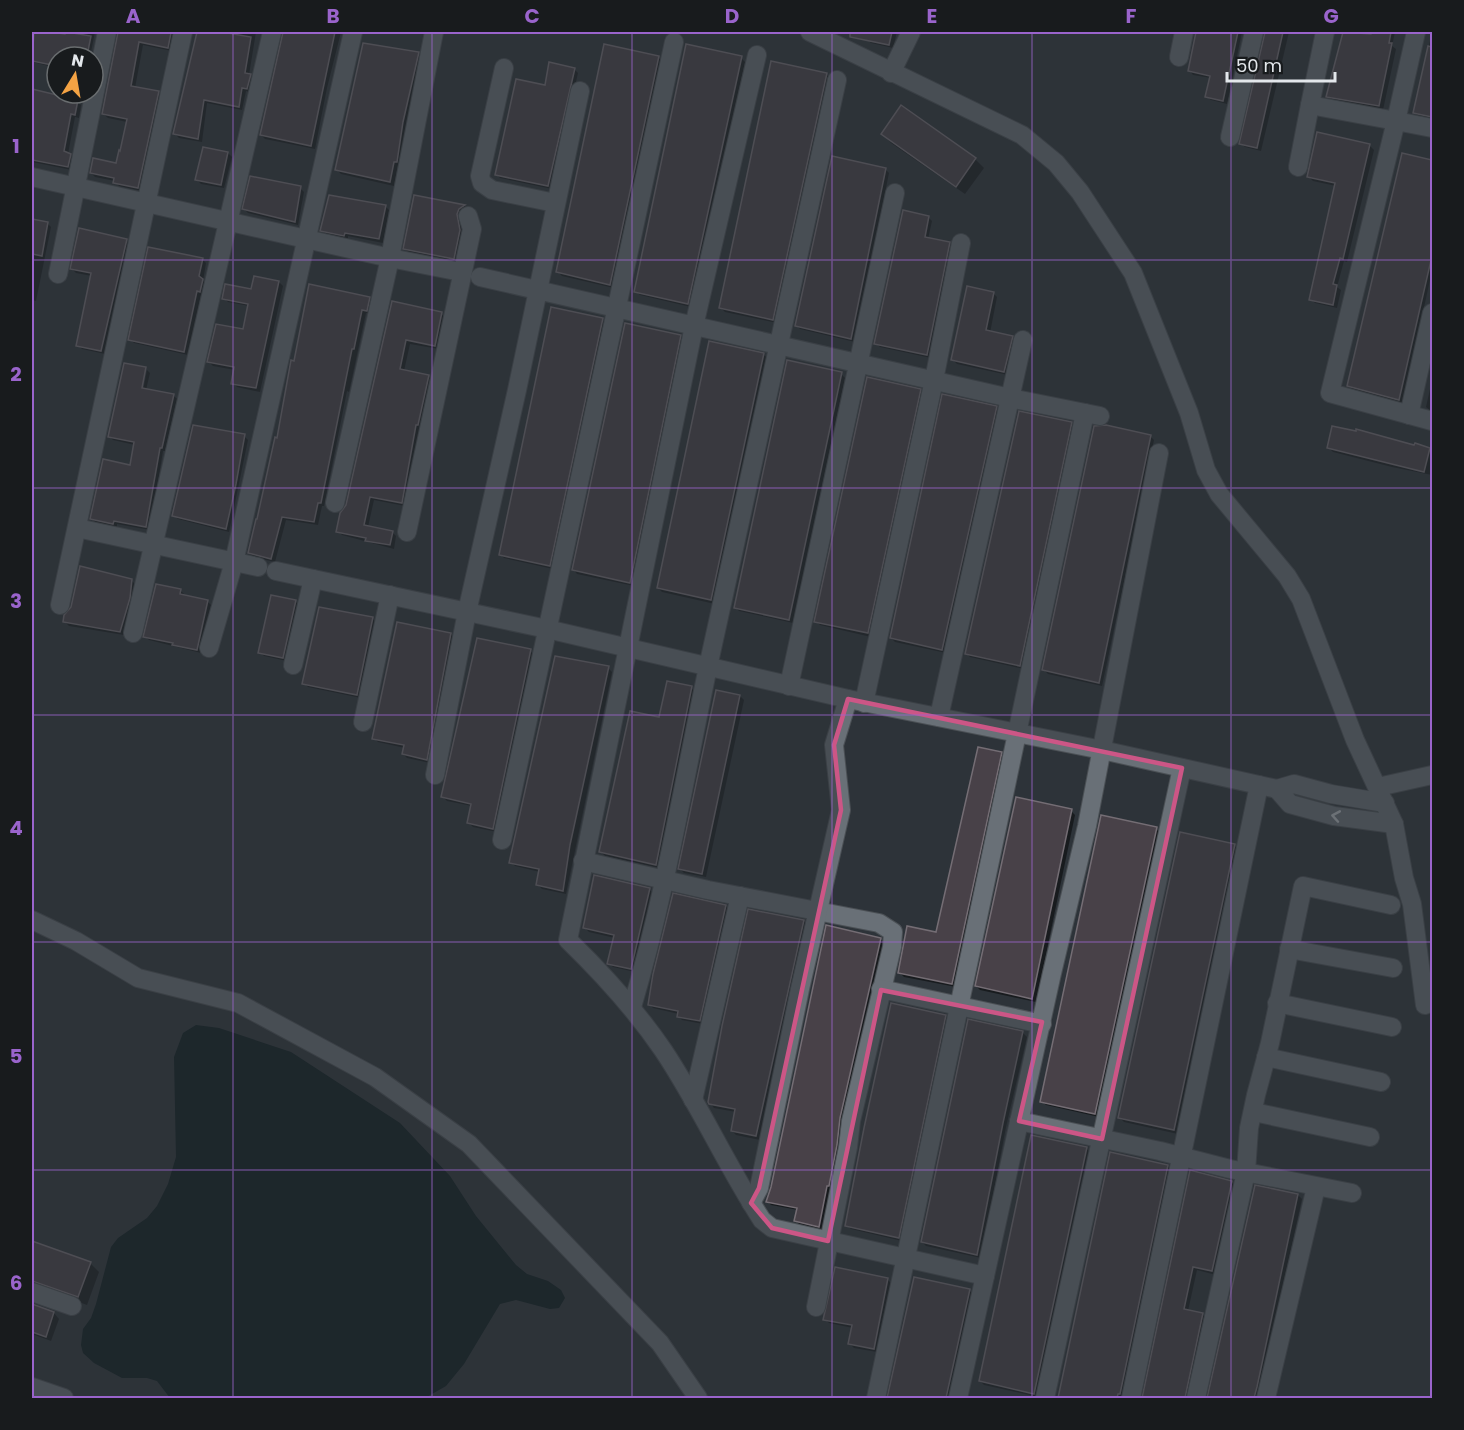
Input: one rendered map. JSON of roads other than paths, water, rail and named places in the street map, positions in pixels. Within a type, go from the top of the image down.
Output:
[{"type":"street","points":[[58,274],[107,32]]},
{"type":"street","points":[[60,605],[183,32]]},
{"type":"street","points":[[133,633],[272,32]]},
{"type":"street","points":[[209,648],[234,562],[353,32]]},
{"type":"street","points":[[335,503],[390,258],[434,32]]},
{"type":"street","points":[[810,32],[1022,135],[1056,163],[1080,192],[1132,273],[1189,413],[1206,470],[1219,494],[1287,576],[1301,599],[1355,740],[1394,824],[1404,878],[1412,904],[1425,1005]]},
{"type":"street","points":[[891,73],[911,32]]},
{"type":"street","points":[[1179,57],[1184,32]]},
{"type":"street","points":[[1230,137],[1254,32]]},
{"type":"street","points":[[1298,167],[1325,32]]},
{"type":"street","points":[[1416,32],[1330,393],[1432,421]]},
{"type":"street","points":[[502,840],[674,42]]},
{"type":"street","points":[[757,55],[694,326],[568,940],[610,981],[664,1052],[762,1220],[772,1228],[985,1276]]},
{"type":"street","points":[[504,68],[480,176],[482,183],[492,190],[555,203]]},
{"type":"street","points":[[632,1007],[647,955],[664,880],[708,666],[837,80]]},
{"type":"street","points":[[435,775],[467,612],[580,91]]},
{"type":"street","points":[[1310,105],[1432,128]]},
{"type":"street","points":[[32,177],[461,272]]},
{"type":"street","points":[[789,686],[895,193]]},
{"type":"street","points":[[408,532],[461,272],[472,229],[468,216]]},
{"type":"street","points":[[751,1203],[759,1188],[800,989],[841,810],[834,745],[856,701],[934,380],[961,243]]},
{"type":"street","points":[[480,277],[1010,398],[1093,414],[1017,733],[876,1398]]},
{"type":"street","points":[[1409,415],[1432,313]]},
{"type":"street","points":[[939,717],[1023,340]]},
{"type":"street","points":[[958,1398],[1102,750],[1159,453]]},
{"type":"street","points":[[77,528],[547,629],[856,701],[1102,750],[1268,787],[1294,783],[1331,794],[1381,795],[1409,781],[1432,774]]},
{"type":"street","points":[[293,665],[313,579]]},
{"type":"street","points":[[363,722],[390,595]]},
{"type":"street","points":[[1045,1398],[1182,768]]},
{"type":"street","points":[[1268,787],[1290,804],[1334,816],[1394,824]]},
{"type":"street","points":[[1131,1398],[1182,1157],[1268,787]]},
{"type":"street","points":[[583,861],[740,896],[879,923],[893,932],[892,947],[855,1105],[816,1307]]},
{"type":"street","points":[[1196,1398],[1246,1172],[1249,1128],[1303,886],[1391,905]]},
{"type":"street","points":[[693,1100],[740,896]]},
{"type":"street","points":[[32,920],[76,941],[138,978],[238,1003],[375,1077],[469,1144],[660,1343],[698,1398]]},
{"type":"street","points":[[1289,949],[1393,968]]},
{"type":"street","points":[[881,989],[1042,1024]]},
{"type":"street","points":[[1277,1003],[1392,1027]]},
{"type":"street","points":[[1266,1057],[1381,1082]]},
{"type":"street","points":[[1254,1112],[1370,1137]]},
{"type":"street","points":[[1019,1121],[1246,1172],[1352,1193]]},
{"type":"street","points":[[1266,1398],[1316,1187]]},
{"type":"street","points":[[32,1292],[72,1306]]},
{"type":"street","points":[[32,1387],[64,1398]]}]
